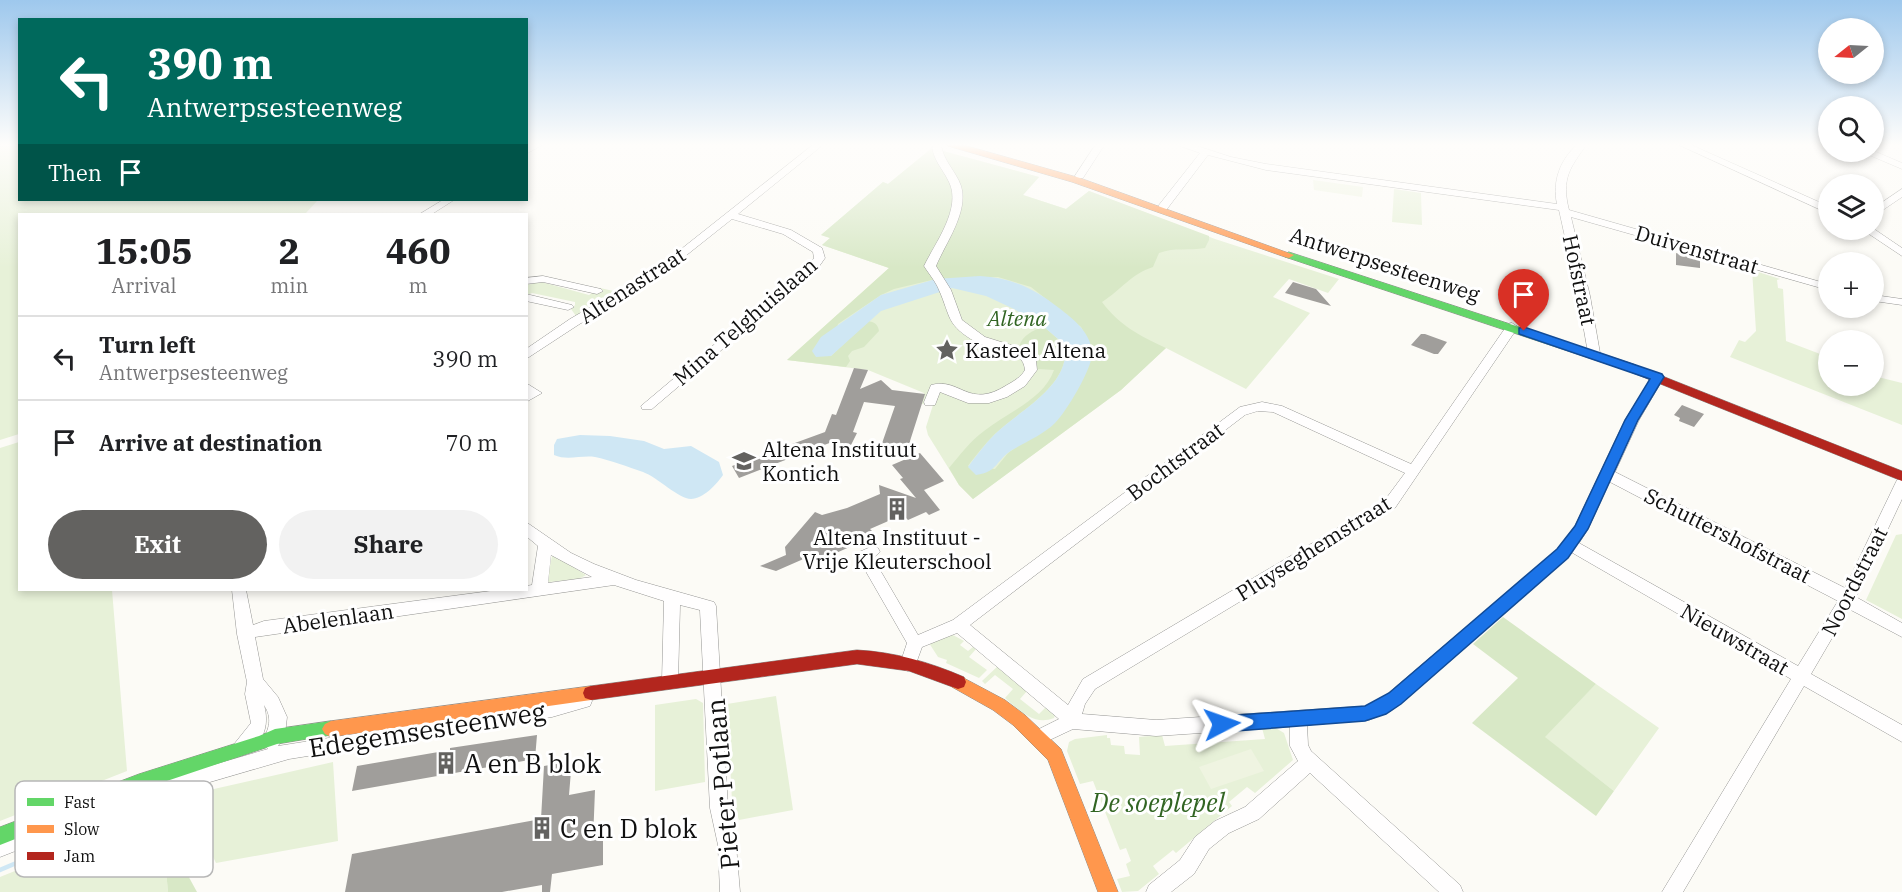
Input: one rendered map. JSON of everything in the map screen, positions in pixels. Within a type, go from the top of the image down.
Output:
[{"type":"street","name":"Altenastraat","points":[[528,354],[574,322],[660,271],[767,186]]},
{"type":"street","points":[[930,402],[935,388],[948,387],[962,396],[974,399],[1002,396],[1025,379],[1031,370],[1030,360],[1023,353],[981,340],[964,330],[953,316],[945,290],[936,279],[930,266],[955,212],[957,200],[955,186]]},
{"type":"street","name":"Antwerpsesteenweg","points":[[1092,186],[1245,241],[1594,353],[1902,476]]},
{"type":"street","points":[[1163,207],[1179,186]]},
{"type":"street","name":"Duivenstraat","points":[[1395,186],[1564,210],[1818,284]]},
{"type":"street","name":"Hofstraat","points":[[1561,186],[1561,198],[1595,348],[1594,353]]},
{"type":"street","points":[[1774,186],[1818,205]]},
{"type":"street","points":[[1884,205],[1902,192]]},
{"type":"street","points":[[427,213],[447,201]]},
{"type":"street","name":"Mina Telghuislaan","points":[[647,406],[814,266],[820,258],[818,250],[787,232],[731,215]]},
{"type":"street","points":[[1883,240],[1902,253]]},
{"type":"street","points":[[528,281],[543,279],[597,291]]},
{"type":"street","points":[[528,297],[568,307]]},
{"type":"street","points":[[1884,299],[1902,302]]},
{"type":"street","name":"Pluyseghemstraat","points":[[1072,722],[1077,702],[1089,684],[1381,511],[1396,498],[1512,327]]},
{"type":"street","points":[[1039,737],[1072,722],[1156,728],[1365,713],[1385,706],[1550,565],[1569,544],[1581,529],[1632,420],[1658,377]]},
{"type":"street","points":[[528,388],[536,393],[528,397]]},
{"type":"street","name":"Bochtstraat","points":[[959,625],[1240,412],[1251,407],[1259,405],[1277,409],[1414,471]]},
{"type":"street","name":"Schuttershofstraat","points":[[1607,474],[1848,598],[1859,608],[1902,630]]},
{"type":"street","name":"Noordstraat","points":[[1672,892],[1790,694],[1803,677],[1848,598],[1902,484]]},
{"type":"street","points":[[528,529],[545,546],[612,579],[708,606],[712,675]]},
{"type":"street","name":"Nieuwstraat","points":[[1569,544],[1902,734]]},
{"type":"street","points":[[538,590],[545,546]]},
{"type":"street","points":[[873,552],[864,556],[915,643],[908,664]]},
{"type":"street","name":"Abelenlaan","points":[[245,634],[264,628],[612,579]]},
{"type":"street","points":[[239,591],[255,682],[253,693],[260,726],[239,756]]},
{"type":"street","points":[[670,681],[672,596]]},
{"type":"street","points":[[915,643],[959,625],[1064,711],[1072,722]]},
{"type":"street","name":"Edegemsesteenweg","points":[[163,781],[267,747],[275,737],[712,675],[851,657],[872,657],[908,664],[954,678],[983,693],[1039,737],[1054,755],[1108,892]]},
{"type":"street","name":"Pieter Potlaan","points":[[712,675],[719,808],[727,845],[730,892]]},
{"type":"street","points":[[255,682],[272,700],[279,716],[275,737]]},
{"type":"street","name":"Edegemsesteenweg","points":[[239,756],[289,751],[552,710],[579,703],[611,690]]},
{"type":"street","points":[[1298,719],[1299,747],[1310,762],[1452,892]]},
{"type":"street","points":[[1156,892],[1187,867],[1202,843],[1222,827],[1252,813],[1310,762]]},
{"type":"street","name":"Edegemsesteenweg","points":[[164,781],[169,779]]},
{"type":"street","name":"Edegemsesteenweg","points":[[0,836],[15,831]]},
{"type":"street","name":"Edegemsesteenweg","points":[[0,848],[15,842]]},
{"type":"green space","points":[[0,186],[18,186],[18,201],[317,201],[306,213],[18,213],[18,434],[0,440]]},
{"type":"green space","name":"Altena","points":[[879,186],[1031,186],[1023,195],[1066,209],[1089,191],[1215,239],[1339,279],[1328,293],[1289,279],[1273,297],[1310,313],[1246,389],[1166,348],[1121,390],[973,499],[959,485],[928,435],[926,427],[933,405],[922,404],[924,393],[868,370],[787,360],[889,268],[822,245],[830,238],[821,235]]},
{"type":"green space","points":[[879,186],[1031,186],[1023,195],[1066,209],[1089,191],[1209,236],[1209,240],[1205,248],[1159,253],[1153,267],[1132,278],[1102,302],[1131,329],[1166,348],[1121,390],[973,499],[959,485],[949,468],[979,435],[1034,397],[1049,380],[1054,370],[1038,369],[1033,354],[1019,347],[1023,339],[1043,326],[1065,345],[1065,360],[1060,373],[1042,396],[995,434],[968,466],[995,469],[1008,453],[1061,415],[1077,389],[1092,348],[1081,327],[1031,287],[998,277],[936,279],[894,289],[881,295],[838,324],[831,356],[868,321],[875,324],[879,331],[864,347],[852,351],[848,356],[850,361],[846,367],[787,360],[889,268],[822,245],[830,238],[821,235]]},
{"type":"green space","points":[[1314,186],[1363,187],[1362,197],[1314,190]]},
{"type":"green space","points":[[1394,189],[1421,193],[1422,225],[1392,222]]},
{"type":"green space","points":[[1752,270],[1780,279],[1777,280],[1778,288],[1783,289],[1786,341],[1818,353],[1818,392],[1730,357],[1739,340],[1745,342],[1756,331]]},
{"type":"green space","points":[[538,281],[589,295],[600,288],[618,292],[576,316],[571,309],[575,302],[532,293],[528,295],[528,285]]},
{"type":"green space","points":[[1884,378],[1902,383],[1902,425],[1829,396],[1884,396]]},
{"type":"green space","points":[[18,442],[18,591],[112,591],[127,771],[102,781],[15,781],[15,815],[0,821],[0,448]]},
{"type":"green space","points":[[1902,534],[1902,619],[1866,600],[1896,535]]},
{"type":"green space","points":[[552,556],[556,556],[586,575],[579,579],[547,581]]},
{"type":"green space","points":[[1503,617],[1596,684],[1545,737],[1614,791],[1596,816],[1472,723],[1518,678],[1473,644]]},
{"type":"green space","points":[[953,635],[964,641],[960,645],[968,651],[973,647],[976,649],[969,657],[987,670],[979,678],[946,663],[947,660],[938,657],[929,643]]},
{"type":"green space","points":[[999,665],[1027,691],[1020,699],[1039,714],[1048,705],[1055,715],[1054,718],[1034,719],[1022,712],[1005,698],[1013,689],[995,675],[985,684],[982,681]]},
{"type":"green space","points":[[1596,684],[1659,728],[1614,791],[1544,737]]},
{"type":"green space","points":[[776,696],[793,810],[739,820],[732,801],[727,704]]},
{"type":"green space","points":[[696,699],[703,703],[705,782],[655,791],[655,705]]},
{"type":"green space","name":"De soeplepel","points":[[1274,727],[1284,733],[1293,760],[1255,793],[1247,787],[1229,802],[1232,806],[1176,853],[1173,850],[1153,866],[1159,874],[1138,891],[1122,892],[1117,879],[1130,876],[1126,864],[1131,861],[1126,848],[1120,850],[1093,781],[1080,784],[1067,751],[1069,742],[1075,739],[1107,735],[1111,745],[1124,746],[1125,754],[1140,755],[1139,737],[1162,735],[1165,746],[1265,739],[1262,728]]},
{"type":"green space","points":[[1251,749],[1264,771],[1211,789],[1199,767]]},
{"type":"green space","points":[[333,762],[338,841],[216,863],[213,857],[213,789]]},
{"type":"green space","points":[[15,871],[15,877],[167,877],[168,892],[0,892],[0,877]]},
{"type":"green space","points":[[167,877],[189,877],[197,892],[168,892]]},
{"type":"water","points":[[980,276],[1022,285],[1050,301],[1080,326],[1088,337],[1092,357],[1085,377],[1055,423],[1012,450],[989,471],[976,475],[968,467],[984,446],[995,434],[1042,396],[1060,373],[1065,360],[1065,345],[1043,326],[986,296],[952,288],[881,311],[831,356],[816,357],[812,351],[821,337],[881,295],[936,279]]},
{"type":"water","points":[[580,435],[610,436],[644,441],[664,449],[691,446],[719,462],[723,475],[705,494],[691,499],[680,495],[643,472],[613,462],[595,457],[564,458],[554,455],[554,445],[557,439]]},
{"type":"building","points":[[1676,253],[1700,259],[1700,268],[1676,265]]},
{"type":"building","points":[[1293,282],[1316,289],[1331,306],[1285,293]]},
{"type":"building","points":[[1421,334],[1447,342],[1438,354],[1434,354],[1411,345]]},
{"type":"building","points":[[854,368],[868,370],[860,389],[881,380],[892,390],[925,394],[910,441],[915,446],[880,449],[895,406],[864,402],[853,432],[857,433],[851,445],[832,442],[739,478],[732,466],[825,432],[832,414],[836,415]]},
{"type":"building","points":[[1682,405],[1704,414],[1694,427],[1679,421],[1680,418],[1674,415]]},
{"type":"building","name":"Altena Instituut - Vrije Kleuterschool","points":[[920,453],[944,481],[924,490],[940,510],[929,515],[926,512],[908,520],[904,516],[895,521],[893,519],[870,529],[872,531],[865,534],[870,538],[836,553],[808,557],[776,571],[760,566],[786,555],[785,547],[815,512],[822,515],[847,508],[880,494],[879,485],[916,498],[892,465]]},
{"type":"building","name":"A en B blok","points":[[537,735],[535,759],[352,791],[357,766],[450,750],[450,748]]},
{"type":"building","name":"C en D blok","points":[[561,763],[560,773],[571,771],[569,795],[595,790],[593,840],[603,838],[603,865],[552,874],[550,892],[542,892],[542,885],[502,892],[345,892],[352,854],[541,819],[544,766]]},
{"type":"waterway","points":[[0,870],[15,864]]},
{"type":"traffic: fast","points":[[1289,255],[1632,368]]},
{"type":"traffic: fast","points":[[142,781],[263,743],[275,737],[331,729]]},
{"type":"traffic: fast","points":[[0,836],[15,830]]},
{"type":"traffic: slow","points":[[1092,186],[1289,255]]},
{"type":"traffic: slow","points":[[958,682],[999,705],[1019,720],[1055,755],[1108,892]]},
{"type":"traffic: slow","points":[[331,729],[591,693]]},
{"type":"traffic: jam","points":[[1632,368],[1902,476]]},
{"type":"traffic: jam","points":[[591,693],[857,657],[909,664],[958,682]]},
{"type":"place","name":"Kasteel Altena","points":[[947,350]]},
{"type":"place","name":"Altena Instituut Kontich","points":[[744,461]]},
{"type":"place","name":"Altena Instituut - Vrije Kleuterschool","points":[[897,509]]},
{"type":"place","name":"A en B blok","points":[[446,763]]},
{"type":"place","name":"C en D blok","points":[[542,828]]},
{"type":"route","points":[[1222,724],[1336,716],[1380,709],[1562,554],[1581,529],[1632,420],[1658,377],[1594,353],[1524,331]]}]
